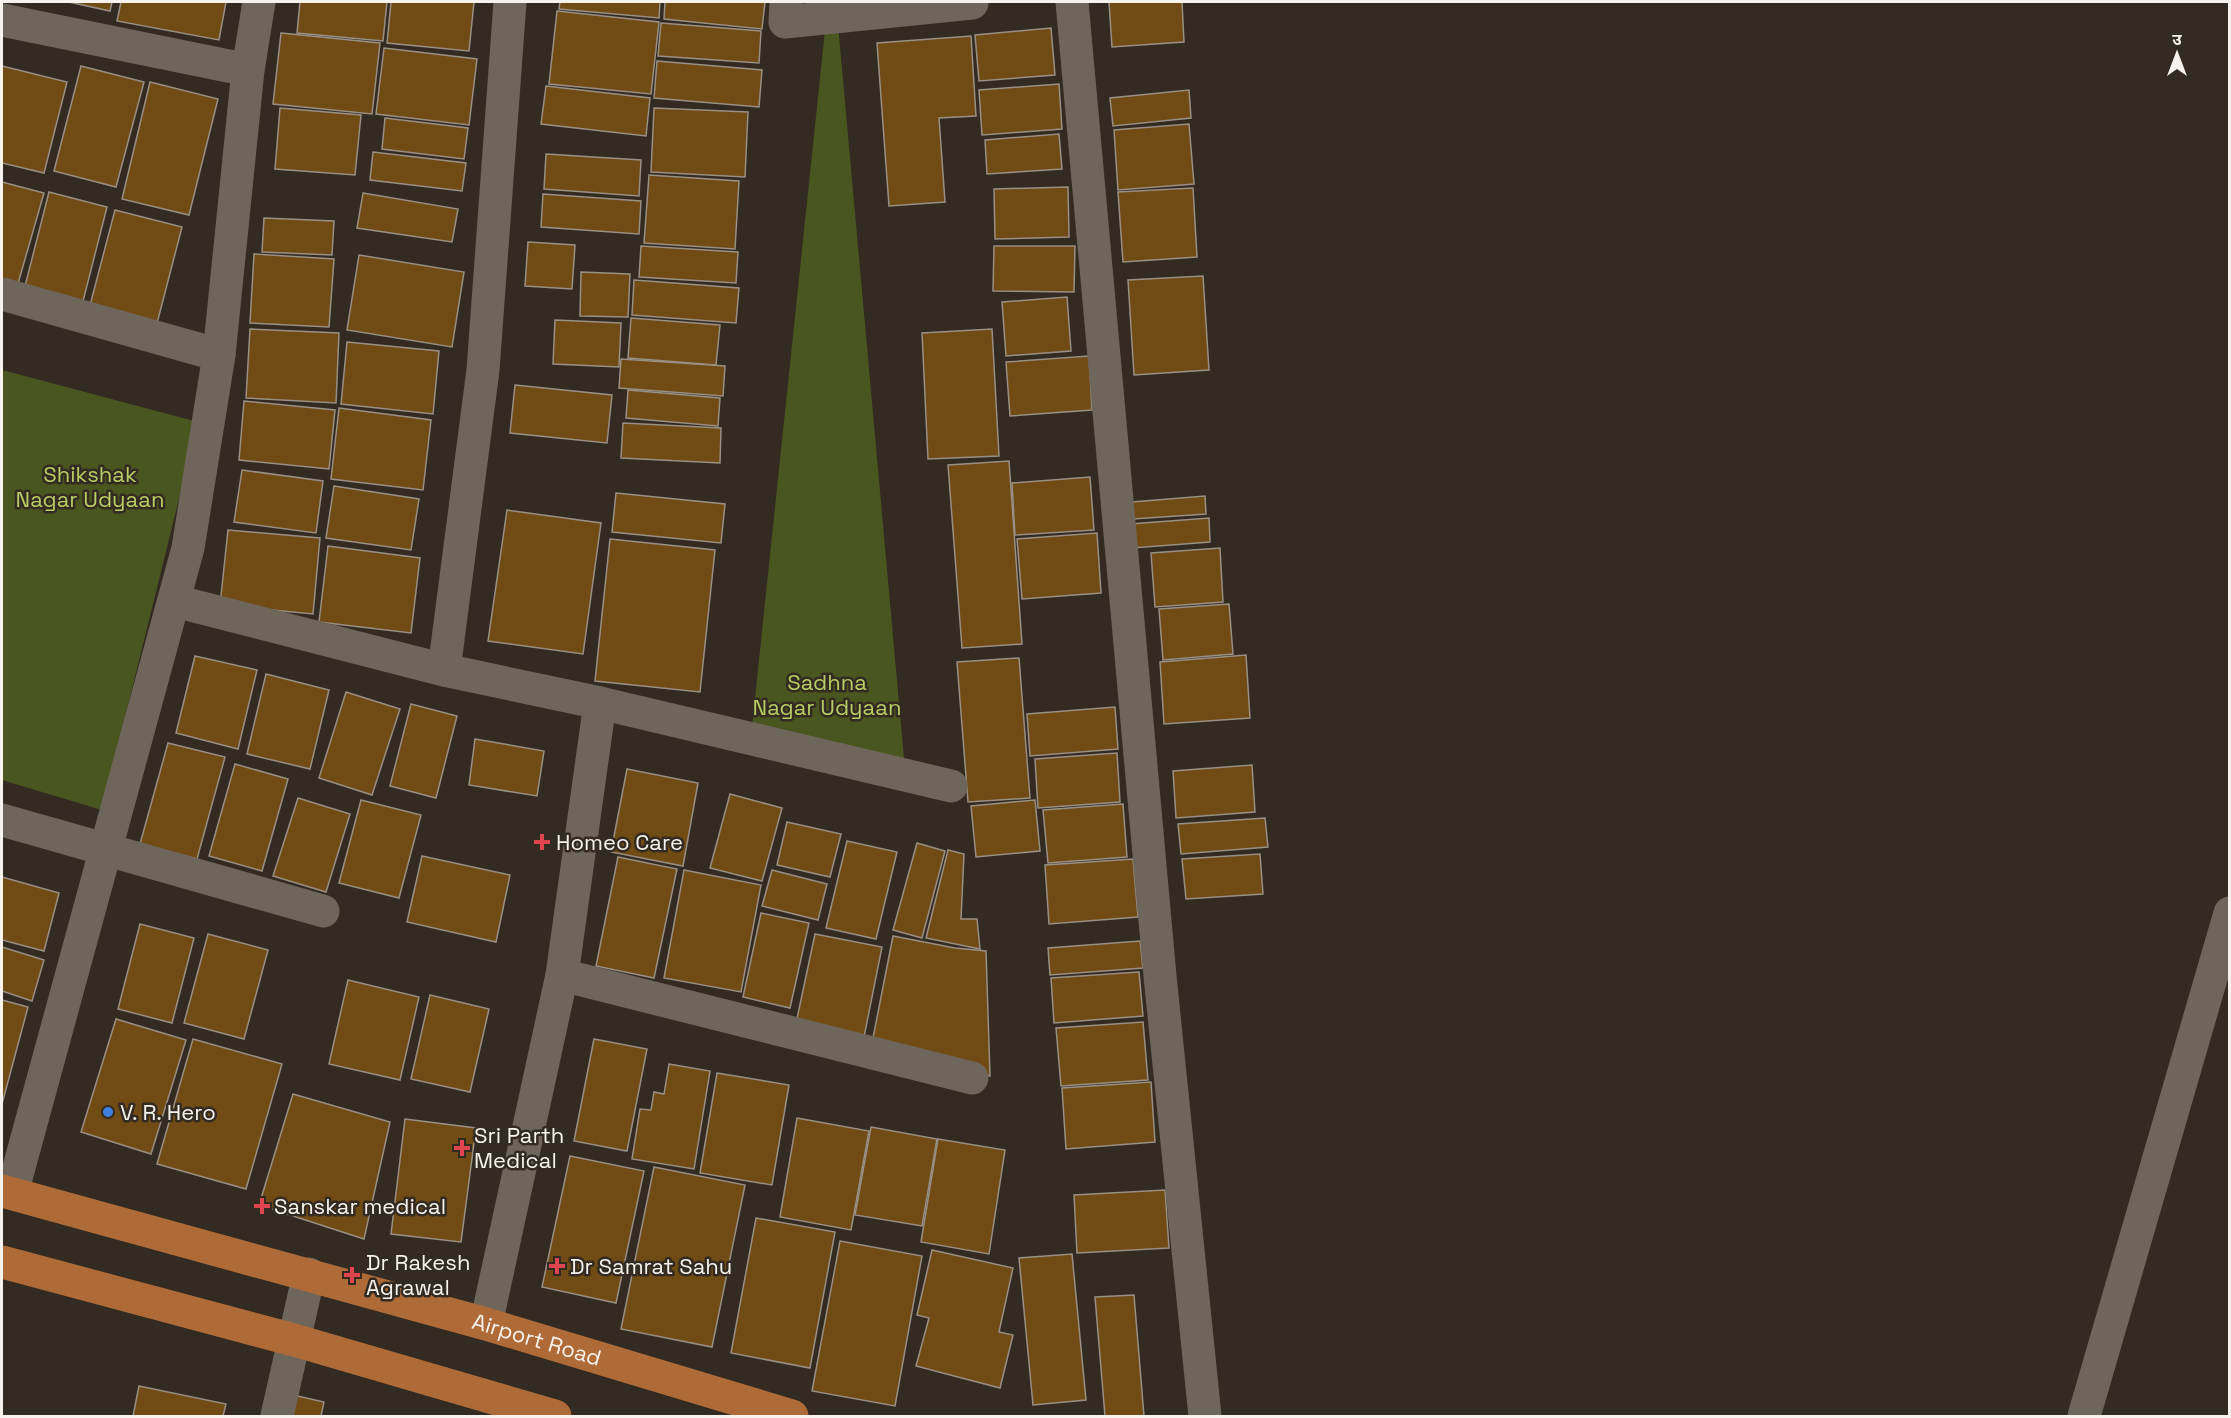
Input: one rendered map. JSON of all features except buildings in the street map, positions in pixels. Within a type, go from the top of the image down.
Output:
[{"type":"main road","name":"Airport Road","points":[[7,1192],[486,1324],[792,1416]]},
{"type":"main road","points":[[2,1262],[294,1340],[555,1416]]},
{"type":"street","points":[[7,1192],[107,852],[188,548],[219,355],[248,69],[259,2]]},
{"type":"street","points":[[444,670],[483,370],[510,2]]},
{"type":"street","points":[[786,2],[785,22],[972,3]]},
{"type":"street","points":[[1072,2],[1160,976],[1205,1416]]},
{"type":"street","points":[[2,20],[248,69]]},
{"type":"street","points":[[2,294],[219,355]]},
{"type":"street","points":[[175,601],[444,670],[600,703],[951,786]]},
{"type":"street","points":[[486,1324],[562,975],[600,703]]},
{"type":"street","points":[[2,820],[107,852],[323,911]]},
{"type":"street","points":[[2084,1416],[2229,913]]},
{"type":"street","points":[[562,975],[972,1078]]},
{"type":"street","points":[[277,1416],[309,1274]]},
{"type":"green space","name":"Sadhna Nagar Udyaan","points":[[828,2],[836,2],[907,792],[750,746]]},
{"type":"green space","name":"Shikshak Nagar Udyaan","points":[[2,370],[198,422],[102,810],[2,780]]},
{"type":"place","name":"Homeo Care","points":[[542,842]]},
{"type":"place","name":"V. R. Hero","points":[[108,1112]]},
{"type":"place","name":"Sri Parth Medical","points":[[462,1148]]},
{"type":"place","name":"Sanskar medical","points":[[262,1206]]},
{"type":"place","name":"Dr Samrat Sahu","points":[[557,1266]]},
{"type":"place","name":"Dr Rakesh Agrawal","points":[[352,1275]]}]
